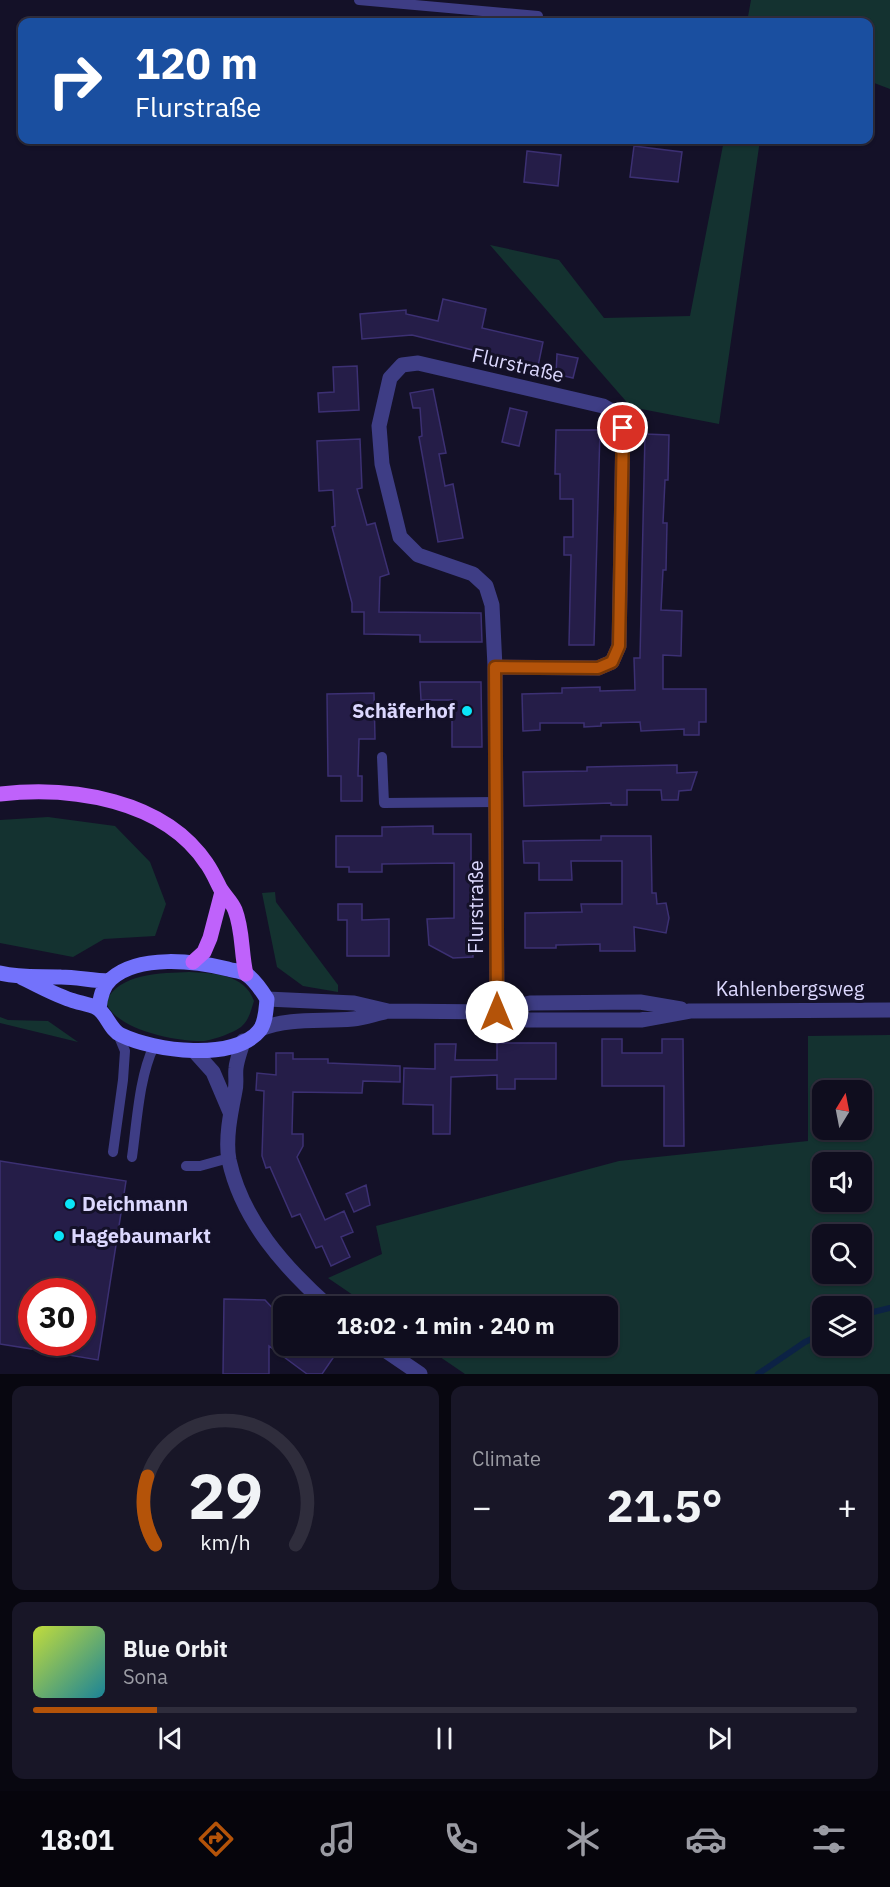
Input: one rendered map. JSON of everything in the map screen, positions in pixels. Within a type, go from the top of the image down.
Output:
[{"type":"main road","points":[[0,794],[59,791],[108,799],[158,819],[185,840],[206,862],[222,892],[235,909],[246,974],[267,999],[265,1018],[260,1029]]},
{"type":"main road","points":[[192,962],[204,952],[210,938],[222,892]]},
{"type":"main road","points":[[99,1009],[100,995],[109,981],[118,974],[138,966],[192,962],[246,974]]},
{"type":"main road","points":[[0,973],[21,977],[64,976],[90,981],[109,981]]},
{"type":"main road","points":[[21,977],[55,994],[99,1009],[118,1034]]},
{"type":"main road","name":"Kahlenbergsweg","points":[[118,1034],[154,1046],[195,1052],[220,1049],[243,1041],[260,1029]]},
{"type":"street","name":"Flurstraße","points":[[495,667],[598,668],[612,662],[619,646],[623,428],[617,414],[603,406],[418,363],[402,365],[390,378],[379,426],[382,464],[400,537],[418,555],[473,574],[486,586],[492,605],[495,667],[497,1012]]},
{"type":"street","name":"Kahlenbergsweg","points":[[267,999],[354,1003],[388,1011],[497,1012],[530,1003],[640,1002],[690,1011],[890,1010]]},
{"type":"street","name":"Kahlenbergsweg","points":[[260,1029],[274,1023],[291,1020],[354,1019],[388,1011]]},
{"type":"street","points":[[243,1041],[236,1065],[236,1088],[230,1112],[229,1158],[242,1196],[263,1237],[296,1278],[317,1296]]},
{"type":"street","points":[[195,1052],[213,1072],[230,1112]]},
{"type":"street","points":[[394,1356],[420,1374]]},
{"type":"lane","points":[[358,0],[538,16]]},
{"type":"lane","points":[[382,757],[384,803],[496,802]]},
{"type":"lane","points":[[113,1152],[125,1050],[118,1034]]},
{"type":"lane","points":[[132,1157],[143,1083],[154,1046]]},
{"type":"lane","points":[[186,1166],[200,1166],[229,1158]]},
{"type":"green space","points":[[751,0],[890,0],[890,89],[873,83],[873,18],[748,18]]},
{"type":"green space","points":[[723,144],[759,144],[719,424],[631,407],[490,245],[559,260],[604,318],[690,316]]},
{"type":"green space","points":[[48,817],[115,826],[150,862],[166,904],[155,936],[104,939],[73,957],[0,943],[0,820]]},
{"type":"green space","points":[[275,892],[276,902],[338,985],[338,992],[303,986],[277,967],[262,893]]},
{"type":"green space","points":[[189,972],[218,974],[243,985],[250,992],[254,1001],[250,1015],[244,1024],[230,1033],[204,1041],[179,1039],[134,1027],[112,1012],[106,1002],[112,992],[130,980],[154,974]]},
{"type":"green space","points":[[0,1017],[8,1020],[48,1021],[78,1042],[0,1023]]},
{"type":"green space","points":[[890,1035],[890,1374],[465,1374],[439,1356],[618,1356],[618,1296],[354,1296],[328,1278],[382,1254],[376,1226],[619,1161],[808,1141],[808,1036]]},
{"type":"building","points":[[634,146],[682,152],[678,182],[630,177]]},
{"type":"building","points":[[527,151],[561,155],[558,186],[524,182]]},
{"type":"building","points":[[443,299],[486,309],[482,328],[543,342],[538,366],[412,335],[362,339],[360,314],[406,310],[406,314],[438,321]]},
{"type":"building","points":[[557,354],[578,358],[573,378],[556,374]]},
{"type":"building","points":[[357,366],[359,410],[319,412],[318,393],[334,392],[333,367]]},
{"type":"building","points":[[433,389],[446,453],[439,454],[445,486],[453,484],[463,538],[438,542],[419,437],[422,436],[420,408],[413,408],[410,393]]},
{"type":"building","points":[[510,408],[527,412],[519,446],[502,442]]},
{"type":"building","points":[[556,430],[600,430],[594,645],[569,645],[571,555],[564,555],[564,537],[573,537],[573,499],[560,499],[560,474],[555,474]]},
{"type":"building","points":[[645,434],[669,435],[668,480],[665,480],[663,523],[667,523],[666,570],[663,570],[661,610],[682,611],[681,656],[663,655],[663,689],[706,689],[706,722],[699,722],[699,735],[684,735],[684,729],[641,731],[640,722],[601,723],[601,726],[584,727],[584,723],[540,723],[540,730],[523,731],[522,694],[562,693],[562,688],[600,687],[600,691],[635,690],[634,658],[640,658]]},
{"type":"building","points":[[360,439],[362,488],[357,489],[367,525],[375,523],[389,574],[380,577],[379,612],[481,613],[482,642],[420,642],[420,635],[364,634],[364,612],[352,612],[352,603],[332,527],[335,526],[333,490],[319,491],[317,441]]},
{"type":"building","points":[[420,682],[481,682],[482,747],[452,747],[452,700],[421,700]]},
{"type":"building","points":[[374,693],[375,739],[359,739],[358,776],[362,776],[362,801],[341,801],[341,776],[328,776],[327,694]]},
{"type":"building","points":[[677,765],[677,773],[697,772],[691,790],[679,791],[678,800],[662,800],[661,790],[627,790],[627,805],[611,805],[611,803],[524,806],[523,772],[587,771],[587,767]]},
{"type":"building","points":[[433,826],[433,834],[471,834],[473,957],[453,958],[429,945],[427,919],[454,918],[454,863],[382,864],[382,872],[349,872],[349,867],[336,867],[336,836],[382,836],[382,827]]},
{"type":"building","points":[[601,836],[651,836],[652,893],[656,893],[657,904],[666,903],[669,918],[666,933],[634,927],[635,951],[600,951],[600,944],[525,948],[525,913],[582,912],[581,904],[622,904],[622,861],[571,861],[572,880],[539,880],[539,863],[524,863],[523,841],[601,840]]},
{"type":"building","points":[[338,904],[362,904],[362,920],[389,919],[389,956],[347,956],[347,920],[338,920]]},
{"type":"building","points":[[602,1039],[622,1039],[622,1053],[662,1053],[662,1039],[683,1039],[684,1146],[664,1146],[664,1086],[602,1086]]},
{"type":"building","points":[[497,1043],[556,1043],[556,1079],[515,1079],[515,1089],[497,1089],[497,1075],[451,1077],[450,1134],[433,1134],[433,1105],[403,1104],[404,1068],[435,1069],[435,1044],[456,1044],[455,1060],[497,1060]]},
{"type":"building","points":[[276,1053],[293,1053],[293,1059],[328,1059],[328,1063],[400,1066],[400,1082],[363,1081],[362,1093],[293,1092],[292,1134],[303,1134],[303,1146],[297,1157],[325,1220],[344,1211],[353,1232],[341,1237],[350,1257],[331,1266],[322,1246],[316,1248],[300,1214],[292,1217],[270,1167],[266,1168],[262,1156],[264,1091],[256,1090],[257,1073],[276,1075]]},
{"type":"building","name":"Hagebaumarkt","points":[[0,1161],[126,1181],[98,1360],[74,1356],[96,1356],[96,1278],[18,1278],[18,1347],[0,1344]]},
{"type":"building","points":[[366,1185],[370,1205],[354,1212],[346,1194]]},
{"type":"building","points":[[224,1299],[265,1300],[273,1309],[273,1349],[269,1346],[269,1374],[223,1374]]},
{"type":"building","points":[[283,1356],[330,1356],[333,1358],[322,1374],[307,1374]]},
{"type":"waterway","points":[[872,1312],[890,1308]]},
{"type":"waterway","points":[[758,1374],[812,1339]]},
{"type":"place","name":"Schäferhof","points":[[467,711]]},
{"type":"place","name":"Deichmann","points":[[70,1204]]},
{"type":"place","name":"Hagebaumarkt","points":[[59,1236]]},
{"type":"route","points":[[497,1012],[495,667],[598,668],[612,662],[619,646],[623,428]]}]
